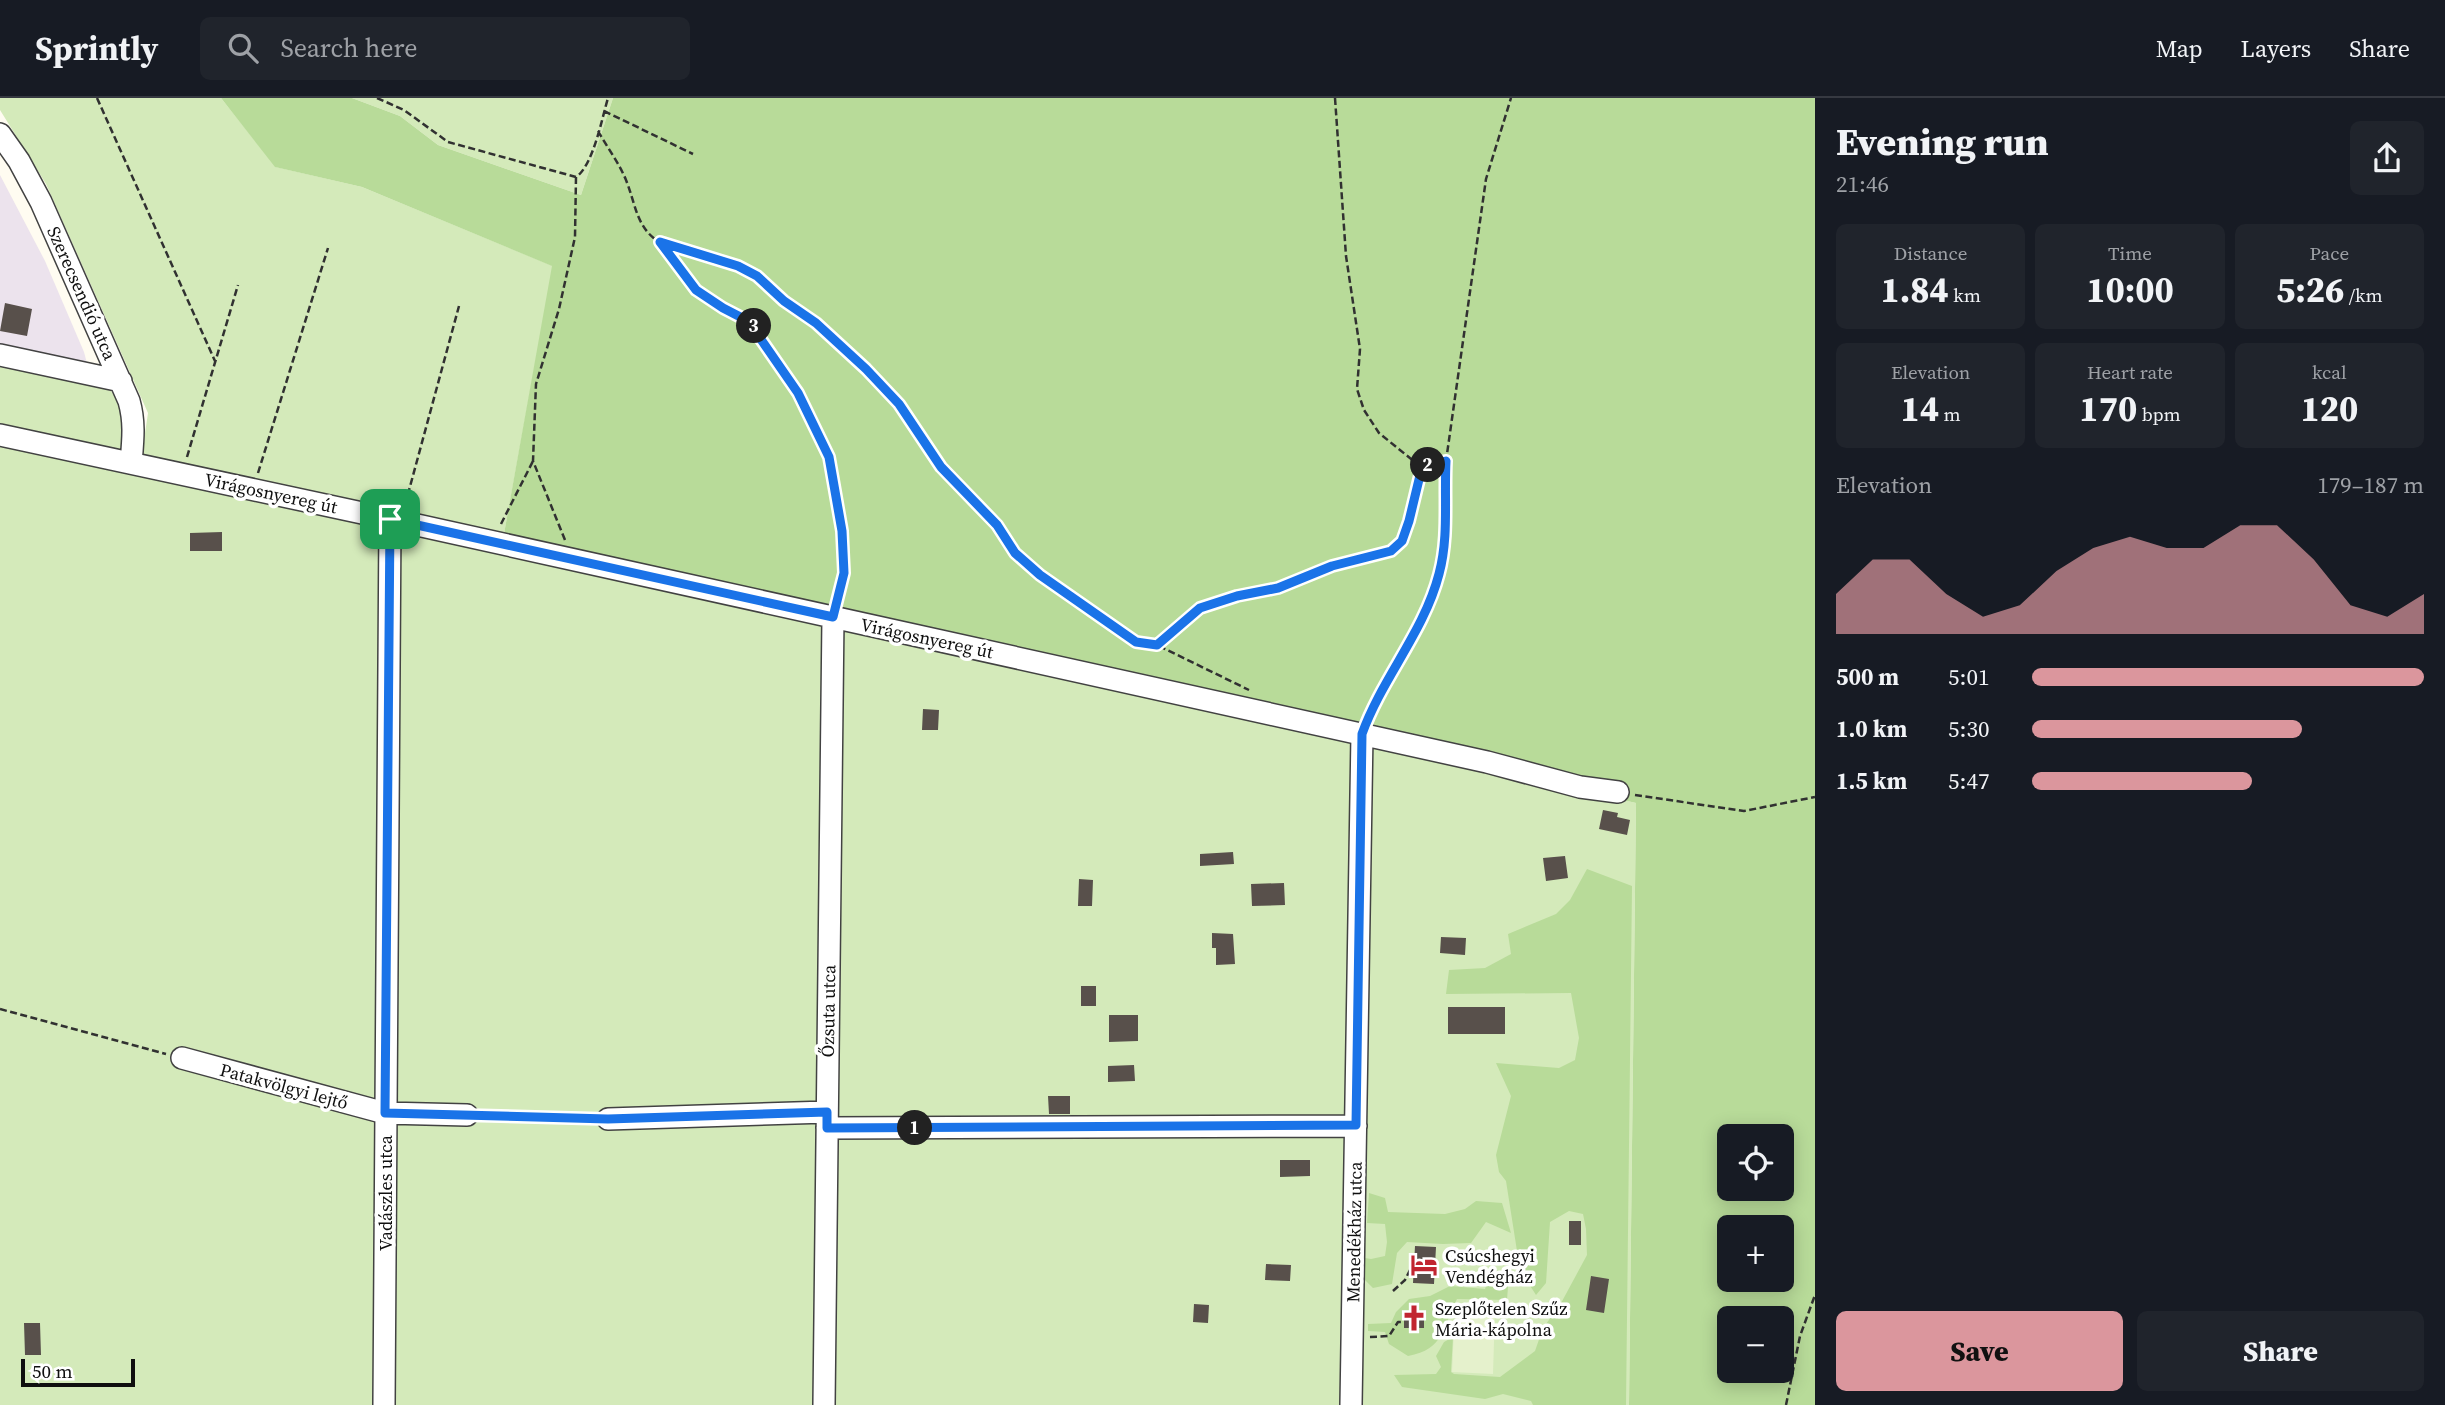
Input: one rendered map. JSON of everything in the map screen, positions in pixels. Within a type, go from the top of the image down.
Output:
[{"type":"street","name":"Szerecsendió utca","points":[[0,134],[19,161],[41,202],[121,381],[133,417],[131,463]]},
{"type":"street","points":[[0,355],[121,381]]},
{"type":"street","name":"Virágosnyereg út","points":[[0,435],[1362,734]]},
{"type":"street","name":"Vadászles utca","points":[[384,1405],[385,1113],[395,520]]},
{"type":"street","name":"Őzsuta utca","points":[[824,1405],[833,617]]},
{"type":"street","points":[[1362,734],[1487,762],[1580,787],[1618,792]]},
{"type":"street","name":"Menedékház utca","points":[[1351,1405],[1362,734]]},
{"type":"street","name":"Patakvölgyi lejtő","points":[[182,1058],[385,1113],[467,1115]]},
{"type":"street","points":[[608,1119],[1356,1125]]},
{"type":"path","points":[[97,98],[215,361]]},
{"type":"path","points":[[377,98],[404,110],[448,142],[576,177],[582,173],[608,98]]},
{"type":"path","points":[[1335,98],[1346,256],[1360,349],[1357,388],[1364,410],[1379,433],[1422,467]]},
{"type":"path","points":[[1362,734],[1370,712],[1421,621],[1439,575],[1445,539],[1446,461],[1486,179],[1511,98]]},
{"type":"path","points":[[604,110],[694,154]]},
{"type":"path","points":[[598,131],[625,179],[639,222],[649,235],[660,242],[738,266],[757,276],[784,301],[816,323],[899,404],[941,467],[997,525],[1015,553],[1040,575],[1136,642],[1157,645],[1250,691]]},
{"type":"path","points":[[573,561],[533,461],[536,384],[559,309],[575,237],[576,177]]},
{"type":"path","points":[[660,242],[696,290],[752,323],[798,393],[829,457],[842,531],[844,573],[833,617]]},
{"type":"path","points":[[253,490],[327,248]]},
{"type":"path","points":[[183,474],[238,285]]},
{"type":"path","points":[[395,520],[459,306]]},
{"type":"path","points":[[491,542],[533,461]]},
{"type":"path","points":[[1422,467],[1446,461]]},
{"type":"path","points":[[1157,645],[1200,608],[1237,596],[1278,588],[1332,566],[1391,551],[1402,541],[1422,467]]},
{"type":"path","points":[[1618,792],[1744,811],[1815,797]]},
{"type":"path","points":[[0,1009],[182,1058]]},
{"type":"path","points":[[467,1115],[608,1119]]},
{"type":"path","points":[[1392,1291],[1405,1280],[1410,1270]]},
{"type":"path","points":[[1786,1405],[1800,1336],[1815,1295]]},
{"type":"path","points":[[1352,1336],[1389,1336],[1398,1322],[1404,1322]]},
{"type":"shaded area","points":[[0,175],[45,261],[84,352],[89,371],[0,351]]},
{"type":"green space","points":[[0,98],[221,98],[276,167],[362,187],[553,266],[502,545],[1636,803],[1629,1405],[0,1405],[0,444],[139,474],[148,413],[46,184],[0,110]]},
{"type":"green space","points":[[221,98],[352,98],[400,116],[438,145],[581,195],[613,98],[1815,98],[1815,1405],[1629,1405],[1636,803],[502,545],[552,266],[362,187],[275,167]]},
{"type":"green space","points":[[352,98],[613,98],[581,195],[438,145],[400,116]]},
{"type":"green space","points":[[0,364],[108,387],[122,406],[126,448],[120,452],[0,429]]},
{"type":"green space","points":[[1587,869],[1632,886],[1626,1405],[1533,1405],[1531,1401],[1503,1394],[1485,1399],[1402,1387],[1394,1375],[1436,1374],[1441,1367],[1436,1356],[1444,1342],[1453,1337],[1451,1372],[1500,1377],[1535,1351],[1543,1328],[1560,1305],[1587,1255],[1583,1214],[1569,1211],[1550,1222],[1546,1283],[1536,1295],[1520,1270],[1506,1181],[1499,1172],[1496,1155],[1511,1096],[1496,1063],[1559,1068],[1575,1060],[1579,1038],[1571,993],[1446,994],[1449,970],[1485,968],[1511,954],[1508,934],[1556,914],[1570,900]]},
{"type":"green space","points":[[1369,1193],[1385,1198],[1388,1212],[1445,1214],[1465,1209],[1476,1201],[1502,1203],[1511,1233],[1486,1222],[1471,1243],[1407,1242],[1397,1253],[1392,1284],[1373,1288],[1359,1274],[1359,1257],[1371,1259],[1385,1256],[1387,1242],[1385,1224],[1367,1223]]},
{"type":"green space","points":[[1492,1269],[1509,1274],[1507,1300],[1457,1299],[1441,1336],[1436,1343],[1420,1353],[1408,1356],[1389,1344],[1385,1332],[1368,1331],[1368,1324],[1391,1323],[1396,1312],[1409,1299],[1430,1296],[1450,1286],[1485,1289]]},
{"type":"green space","points":[[1455,1307],[1495,1309],[1493,1374],[1452,1372]]},
{"type":"building","points":[[5,303],[32,309],[27,336],[0,331]]},
{"type":"building","points":[[222,532],[222,551],[190,551],[190,533]]},
{"type":"building","points":[[923,709],[939,710],[938,730],[922,730]]},
{"type":"building","points":[[1603,810],[1618,813],[1617,817],[1630,820],[1627,835],[1599,829]]},
{"type":"building","points":[[1233,852],[1234,864],[1200,866],[1200,854]]},
{"type":"building","points":[[1565,856],[1568,878],[1546,881],[1543,858]]},
{"type":"building","points":[[1079,879],[1093,880],[1092,906],[1078,906]]},
{"type":"building","points":[[1284,883],[1285,905],[1252,906],[1251,884]]},
{"type":"building","points":[[1212,933],[1233,934],[1235,964],[1216,965],[1216,948],[1212,948]]},
{"type":"building","points":[[1441,937],[1466,938],[1465,955],[1440,953]]},
{"type":"building","points":[[1081,986],[1096,986],[1096,1006],[1081,1006]]},
{"type":"building","points":[[1448,1007],[1505,1007],[1505,1034],[1448,1034]]},
{"type":"building","points":[[1109,1015],[1138,1015],[1138,1041],[1109,1042]]},
{"type":"building","points":[[1134,1065],[1135,1081],[1108,1082],[1108,1066]]},
{"type":"building","points":[[1048,1096],[1070,1096],[1070,1114],[1049,1114]]},
{"type":"building","points":[[1280,1160],[1310,1160],[1310,1176],[1280,1177]]},
{"type":"building","points":[[1569,1221],[1581,1221],[1581,1245],[1569,1245]]},
{"type":"building","name":"Csúcshegyi Vendégház","points":[[1415,1246],[1436,1247],[1434,1284],[1413,1283]]},
{"type":"building","points":[[1266,1264],[1291,1265],[1290,1281],[1265,1280]]},
{"type":"building","points":[[1591,1276],[1609,1279],[1604,1313],[1586,1310]]},
{"type":"building","points":[[1194,1304],[1209,1305],[1208,1323],[1193,1322]]},
{"type":"building","name":"Szeplőtelen Szűz Mária-kápolna","points":[[1404,1315],[1424,1315],[1424,1328],[1404,1328]]},
{"type":"building","points":[[24,1323],[40,1323],[41,1355],[25,1355]]},
{"type":"place","name":"Csúcshegyi Vendégház","points":[[1424,1265]]},
{"type":"place","name":"Szeplőtelen Szűz Mária-kápolna","points":[[1414,1318]]},
{"type":"route","points":[[660,242],[738,266],[757,276],[784,301],[816,323],[899,404],[941,467],[997,525],[1015,553],[1040,575],[1136,642],[1157,645],[1200,608],[1237,596],[1278,588],[1332,566],[1391,551],[1402,541],[1422,467],[1446,461],[1446,527],[1439,575],[1421,621],[1370,712],[1362,734],[1356,1125],[827,1128],[827,1112],[608,1119],[385,1113],[390,519],[833,617],[844,573],[842,531],[829,457],[798,393],[752,323],[696,290],[660,242]]}]
